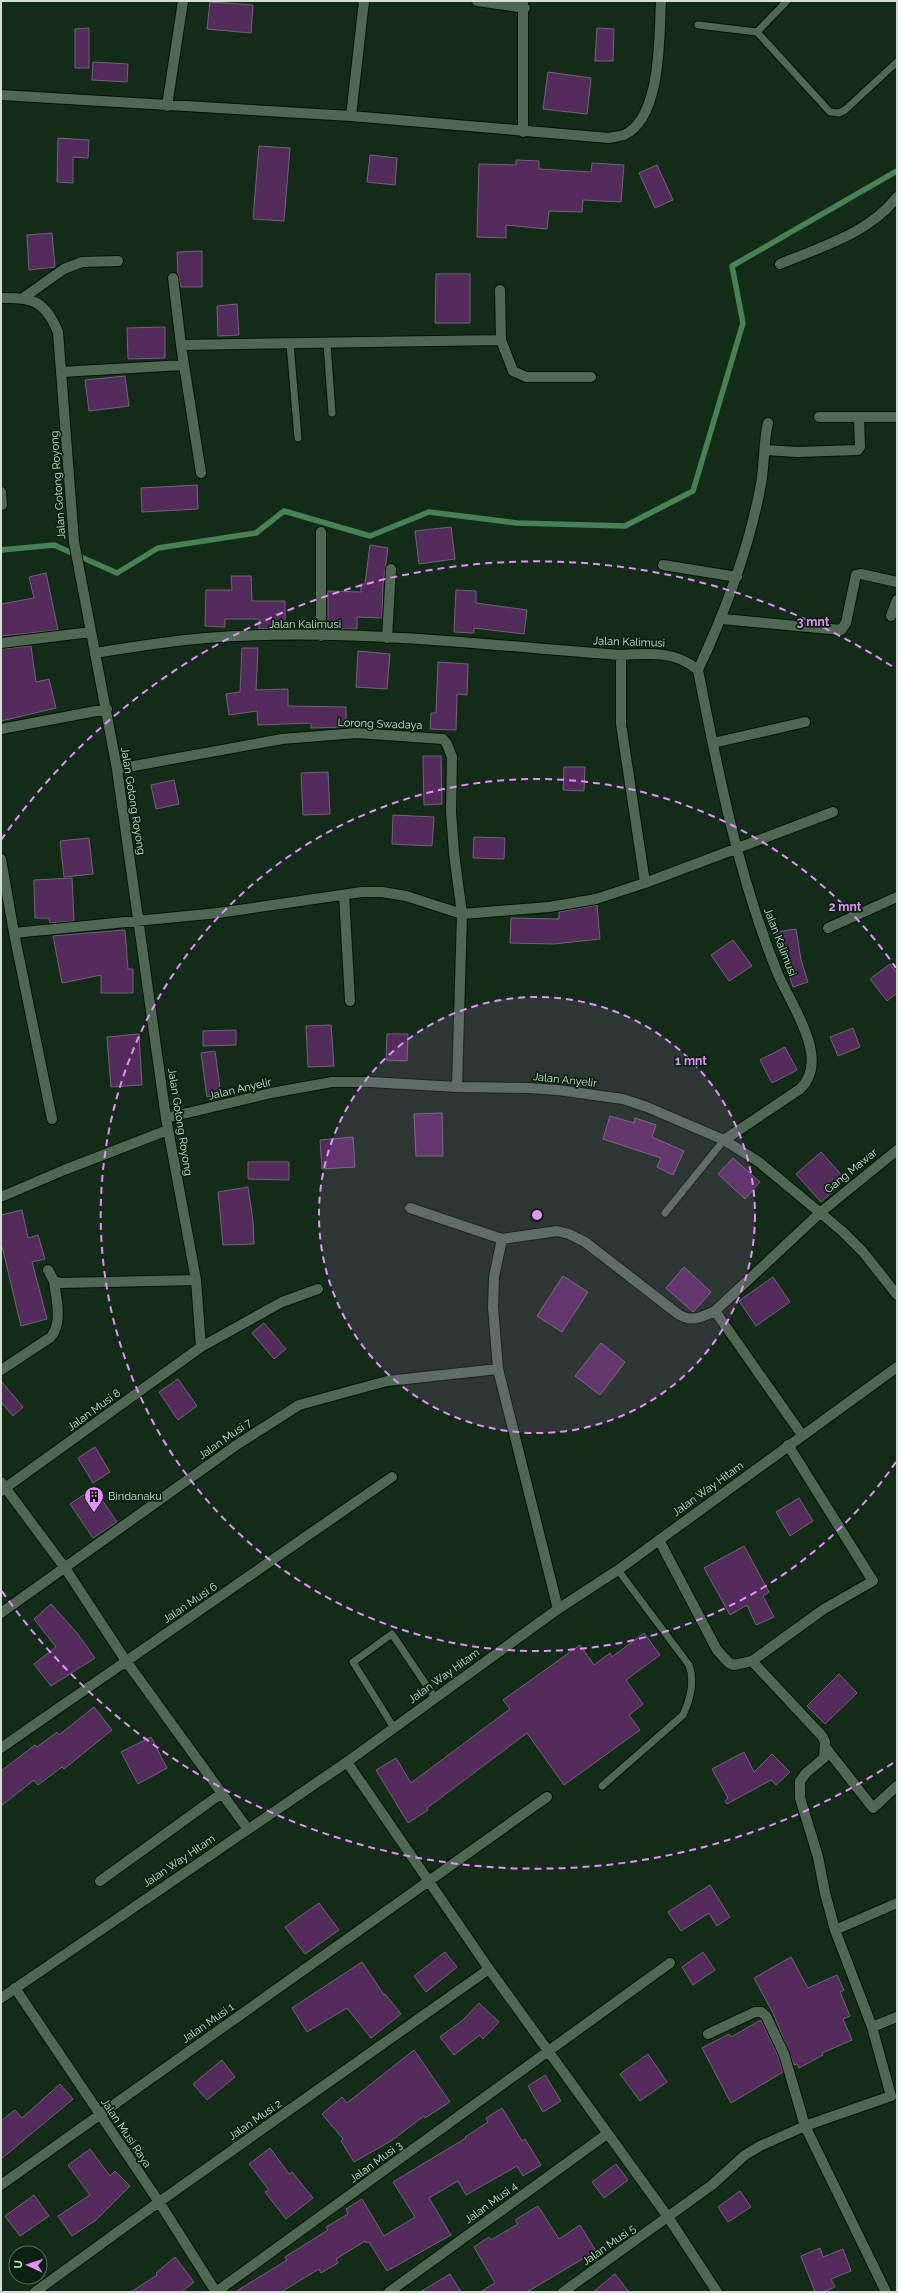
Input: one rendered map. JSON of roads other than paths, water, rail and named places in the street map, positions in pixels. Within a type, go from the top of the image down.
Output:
[{"type":"street","points":[[167,106],[183,1]]},
{"type":"street","points":[[351,116],[364,1]]},
{"type":"street","points":[[476,1],[524,5],[523,132]]},
{"type":"street","points":[[1,95],[351,116],[523,132],[609,138],[625,134],[635,126],[645,114],[657,68],[661,1]]},
{"type":"street","points":[[780,264],[847,235],[889,209],[897,197]]},
{"type":"street","points":[[23,298],[64,269],[82,262],[118,261]]},
{"type":"street","points":[[173,278],[181,345],[201,473]]},
{"type":"street","points":[[500,290],[501,340],[512,369],[520,376],[591,377]]},
{"type":"street","name":"Jalan Gotong Royong","points":[[1,298],[23,298],[39,304],[46,309],[58,332],[74,542],[107,709],[117,769],[166,1118],[196,1280],[201,1347]]},
{"type":"street","points":[[181,345],[327,344],[501,340]]},
{"type":"street","points":[[61,372],[184,365]]},
{"type":"street","points":[[819,417],[897,417]]},
{"type":"street","points":[[766,450],[797,452],[858,450],[860,448],[859,418]]},
{"type":"street","points":[[698,670],[722,619],[737,578],[761,489],[768,423]]},
{"type":"street","points":[[1,492],[2,505]]},
{"type":"street","points":[[321,532],[321,636]]},
{"type":"street","points":[[663,565],[737,578]]},
{"type":"street","points":[[387,638],[391,569]]},
{"type":"street","points":[[722,619],[841,630],[846,624],[856,575],[861,574],[897,582]]},
{"type":"street","points":[[891,616],[897,600]]},
{"type":"street","points":[[1,643],[91,632]]},
{"type":"street","name":"Jalan Kalimusi","points":[[95,653],[206,638],[321,636],[387,638],[621,655],[646,653],[679,657],[698,670],[712,743],[737,850],[756,913],[777,973],[807,1035],[812,1061],[808,1081],[800,1089],[724,1140]]},
{"type":"street","points":[[621,655],[621,724],[646,883]]},
{"type":"street","points":[[1,729],[107,709]]},
{"type":"street","points":[[712,743],[805,722]]},
{"type":"street","name":"Lorong Swadaya","points":[[117,769],[309,735],[357,733],[442,739],[447,744],[452,758],[451,812],[454,853],[462,914]]},
{"type":"street","points":[[14,933],[218,914],[344,895],[382,892],[418,900],[462,914],[549,908],[596,899],[646,883],[737,850],[833,812]]},
{"type":"street","points":[[1,858],[6,912],[14,933],[52,1119]]},
{"type":"street","points":[[344,895],[350,1001]]},
{"type":"street","points":[[828,928],[897,897]]},
{"type":"street","points":[[457,1087],[462,914]]},
{"type":"street","name":"Jalan Anyelir","points":[[166,1118],[271,1093],[332,1082],[370,1082],[457,1087],[558,1090],[623,1099],[647,1107],[724,1140],[759,1162],[821,1212],[863,1252],[897,1295]]},
{"type":"street","points":[[1,1197],[64,1170],[168,1130]]},
{"type":"street","name":"Gang Mawar","points":[[715,1311],[821,1212],[897,1150]]},
{"type":"street","points":[[410,1208],[502,1238],[557,1231],[569,1234],[585,1242],[683,1317],[698,1318],[715,1311],[802,1435]]},
{"type":"street","points":[[502,1238],[494,1277],[493,1307],[498,1369],[558,1609]]},
{"type":"street","points":[[1,1370],[51,1337],[55,1332],[58,1318],[54,1280],[48,1270]]},
{"type":"street","points":[[54,1280],[61,1283],[196,1280]]},
{"type":"street","name":"Jalan Musi 8","points":[[2,1487],[201,1347],[282,1302],[318,1289]]},
{"type":"street","name":"Jalan Way Hitam","points":[[1,1998],[247,1828],[347,1762],[558,1609],[618,1570],[897,1367]]},
{"type":"street","name":"Jalan Musi 7","points":[[1,1613],[238,1444],[299,1405],[387,1381],[498,1369]]},
{"type":"street","points":[[659,1540],[718,1650],[725,1660],[734,1665],[752,1661],[824,1610],[873,1581],[788,1445]]},
{"type":"street","name":"Jalan Musi 6","points":[[1,1748],[392,1477]]},
{"type":"street","points":[[2,1487],[65,1568],[126,1661],[247,1828]]},
{"type":"street","points":[[752,1661],[822,1736],[826,1748],[873,1808],[897,1786]]},
{"type":"street","points":[[826,1748],[824,1758],[803,1776],[800,1788],[800,1798],[836,1930],[872,2027],[894,2097]]},
{"type":"street","points":[[347,1762],[489,1969],[668,2217],[717,2292]]},
{"type":"street","points":[[100,1881],[222,1793]]},
{"type":"street","name":"Jalan Musi 1","points":[[1,2185],[547,1797]]},
{"type":"street","points":[[836,1930],[897,1903]]},
{"type":"street","name":"Jalan Musi 3","points":[[216,2292],[670,1963]]},
{"type":"street","name":"Jalan Musi 2","points":[[35,2292],[159,2202],[489,1969]]},
{"type":"street","name":"Jalan Musi Raya","points":[[15,1988],[99,2115],[159,2202],[216,2292]]},
{"type":"street","points":[[708,2034],[755,2012],[764,2013],[784,2054],[805,2126],[886,2292]]},
{"type":"street","points":[[872,2027],[897,2017]]},
{"type":"street","name":"Jalan Musi 5","points":[[563,2292],[712,2185],[745,2155],[760,2146],[805,2126],[894,2097]]},
{"type":"street","name":"Jalan Musi 4","points":[[389,2292],[607,2134]]},
{"type":"lane","points":[[757,32],[787,1]]},
{"type":"lane","points":[[698,25],[757,32],[830,112],[839,113],[845,110],[897,62]]},
{"type":"lane","points":[[290,344],[298,438]]},
{"type":"lane","points":[[327,344],[332,412]]},
{"type":"lane","points":[[665,1213],[724,1140]]},
{"type":"lane","points":[[602,1786],[683,1715],[688,1704],[692,1679],[689,1665],[618,1570]]},
{"type":"lane","points":[[394,1728],[353,1662],[392,1634],[435,1698]]},
{"type":"waterway","points":[[1,550],[54,545],[117,573],[158,548],[256,533],[284,511],[370,536],[429,512],[517,523],[625,526],[693,491],[743,323],[732,266],[897,171]]},
{"type":"place","name":"Bindanaku","points":[[94,1513]]}]
